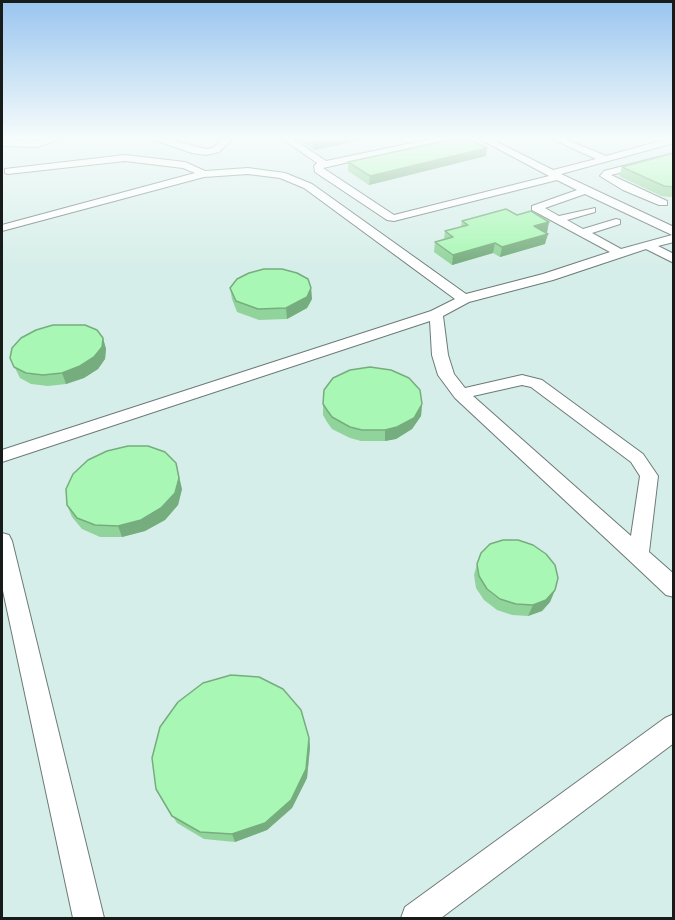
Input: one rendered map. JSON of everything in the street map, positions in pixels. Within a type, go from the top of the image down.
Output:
[{"type":"street","points":[[2,228],[182,180]]},
{"type":"street","points":[[294,180],[308,186],[464,299]]},
{"type":"street","points":[[333,180],[387,217],[394,218],[540,180]]},
{"type":"street","points":[[564,180],[674,232]]},
{"type":"street","points":[[608,180],[663,203]]},
{"type":"street","points":[[603,197],[627,188]]},
{"type":"street","points":[[586,190],[536,208],[620,253]]},
{"type":"street","points":[[556,220],[591,210]]},
{"type":"street","points":[[581,233],[616,222]]},
{"type":"street","points":[[2,456],[436,314],[464,299],[549,277],[674,238]]},
{"type":"street","points":[[647,245],[674,259]]},
{"type":"street","points":[[436,314],[440,355],[446,375],[461,394],[674,588]]},
{"type":"street","points":[[461,394],[506,382],[522,380],[537,383],[637,458],[649,476],[638,556]]},
{"type":"street","points":[[2,540],[89,918]]},
{"type":"street","points":[[416,918],[674,727]]},
{"type":"shaded area","points":[[2,180],[673,180],[673,918],[2,918]]},
{"type":"building","points":[[651,180],[674,180],[674,187],[664,186]]},
{"type":"building","points":[[506,209],[517,215],[531,211],[549,222],[534,226],[548,234],[502,247],[495,243],[453,255],[435,242],[453,237],[445,231],[468,225],[462,221]]},
{"type":"building","points":[[264,269],[282,269],[308,279],[311,288],[307,297],[286,308],[258,309],[236,301],[230,288],[237,279]]},
{"type":"building","points":[[53,325],[85,325],[97,330],[103,338],[102,347],[94,357],[62,373],[43,375],[26,373],[14,367],[10,358],[12,348],[21,338]]},
{"type":"building","points":[[370,367],[391,370],[409,378],[420,390],[422,404],[414,418],[397,427],[385,430],[362,430],[350,427],[332,417],[323,404],[324,390],[333,378],[350,370]]},
{"type":"building","points":[[128,446],[148,446],[165,452],[176,463],[179,478],[175,493],[161,508],[141,520],[118,526],[95,525],[77,518],[67,505],[66,489],[73,474],[88,460],[107,451]]},
{"type":"building","points":[[503,540],[518,540],[533,545],[546,554],[555,565],[558,578],[555,590],[546,600],[533,605],[516,604],[500,599],[487,589],[479,576],[477,564],[481,553],[490,544]]},
{"type":"building","points":[[231,675],[259,677],[283,689],[301,710],[309,738],[306,769],[291,800],[265,823],[232,834],[200,832],[172,816],[156,789],[152,758],[160,727],[178,702],[203,683]]}]
